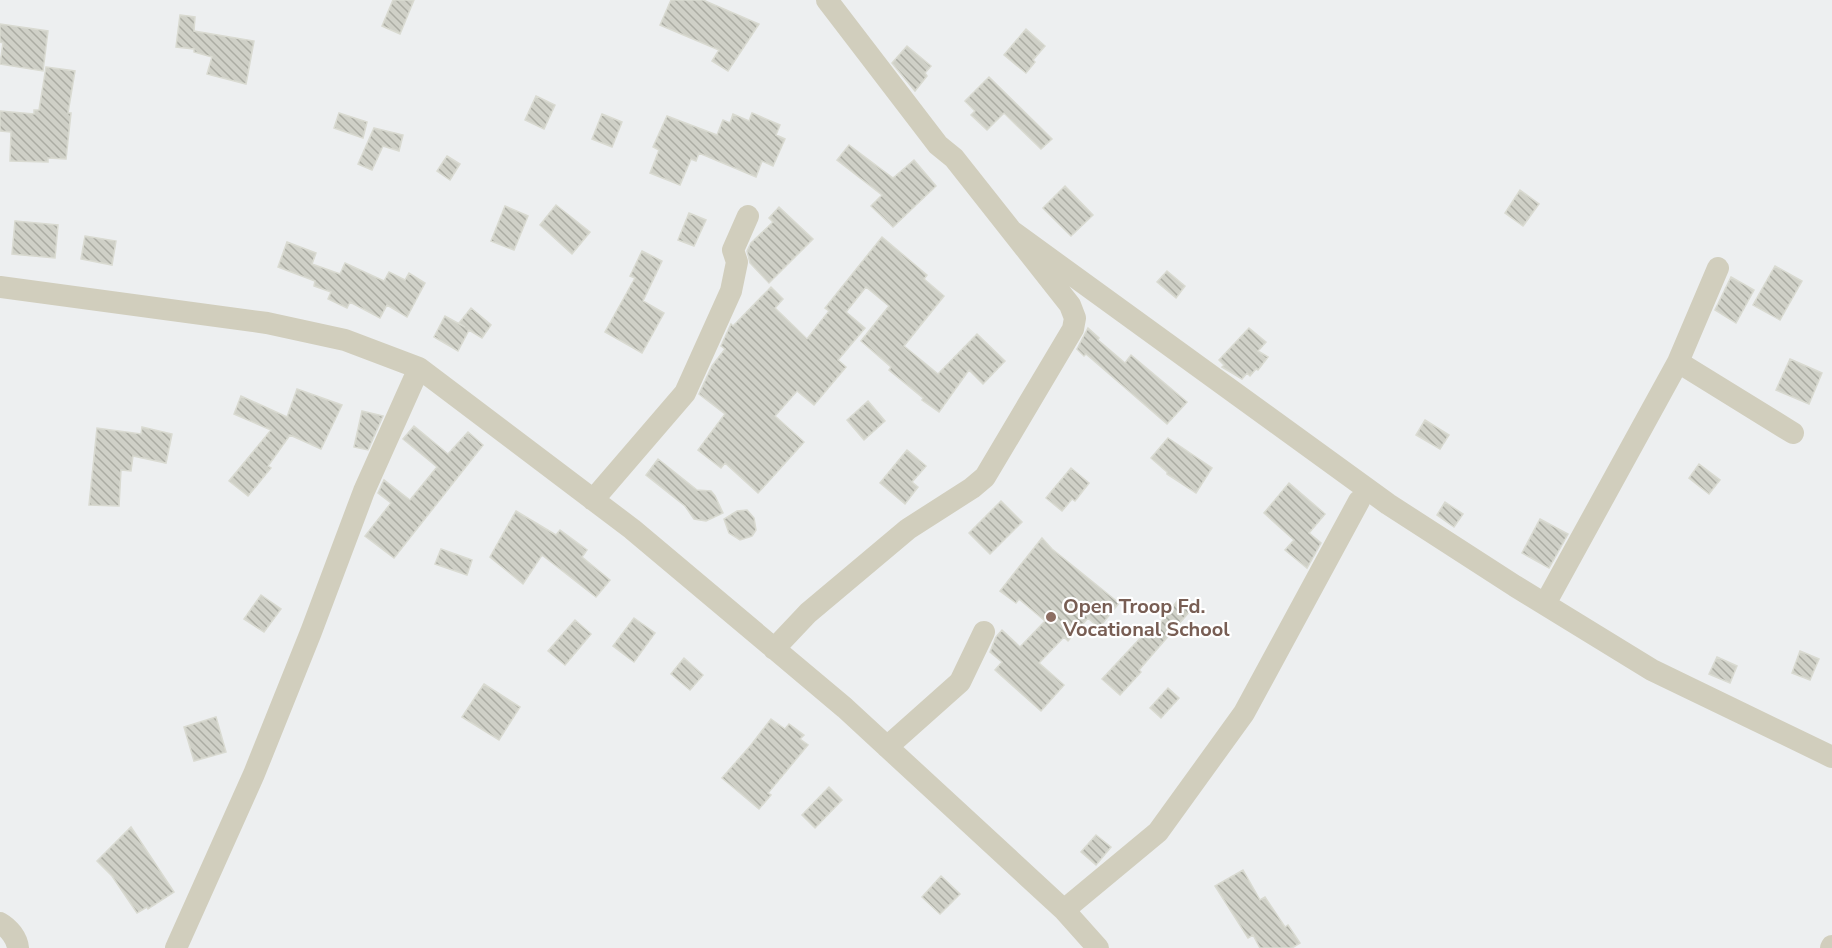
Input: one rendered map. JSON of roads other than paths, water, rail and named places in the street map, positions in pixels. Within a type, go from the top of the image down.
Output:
[{"type":"street","points":[[774,649],[808,613],[908,529],[972,488],[985,477],[1073,329],[1075,318],[1070,304],[954,158],[938,146],[827,0]]},
{"type":"street","points":[[593,501],[685,393],[731,291],[737,262],[733,250],[748,216]]},
{"type":"street","points":[[1013,232],[1388,504],[1652,670],[1832,757]]},
{"type":"street","points":[[1545,604],[1678,362],[1718,268]]},
{"type":"street","points":[[0,287],[267,323],[345,340],[419,368],[632,529],[845,708],[1064,910],[1098,948]]},
{"type":"street","points":[[1678,362],[1793,433]]},
{"type":"street","points":[[176,948],[254,774],[364,491],[419,368]]},
{"type":"street","points":[[1064,910],[1158,832],[1244,713],[1359,501]]},
{"type":"street","points":[[887,747],[960,682],[984,632]]},
{"type":"street","points":[[0,923],[6,926],[17,941],[18,948]]},
{"type":"place","name":"Open Troop Fd. Vocational School","points":[[1051,617]]}]
